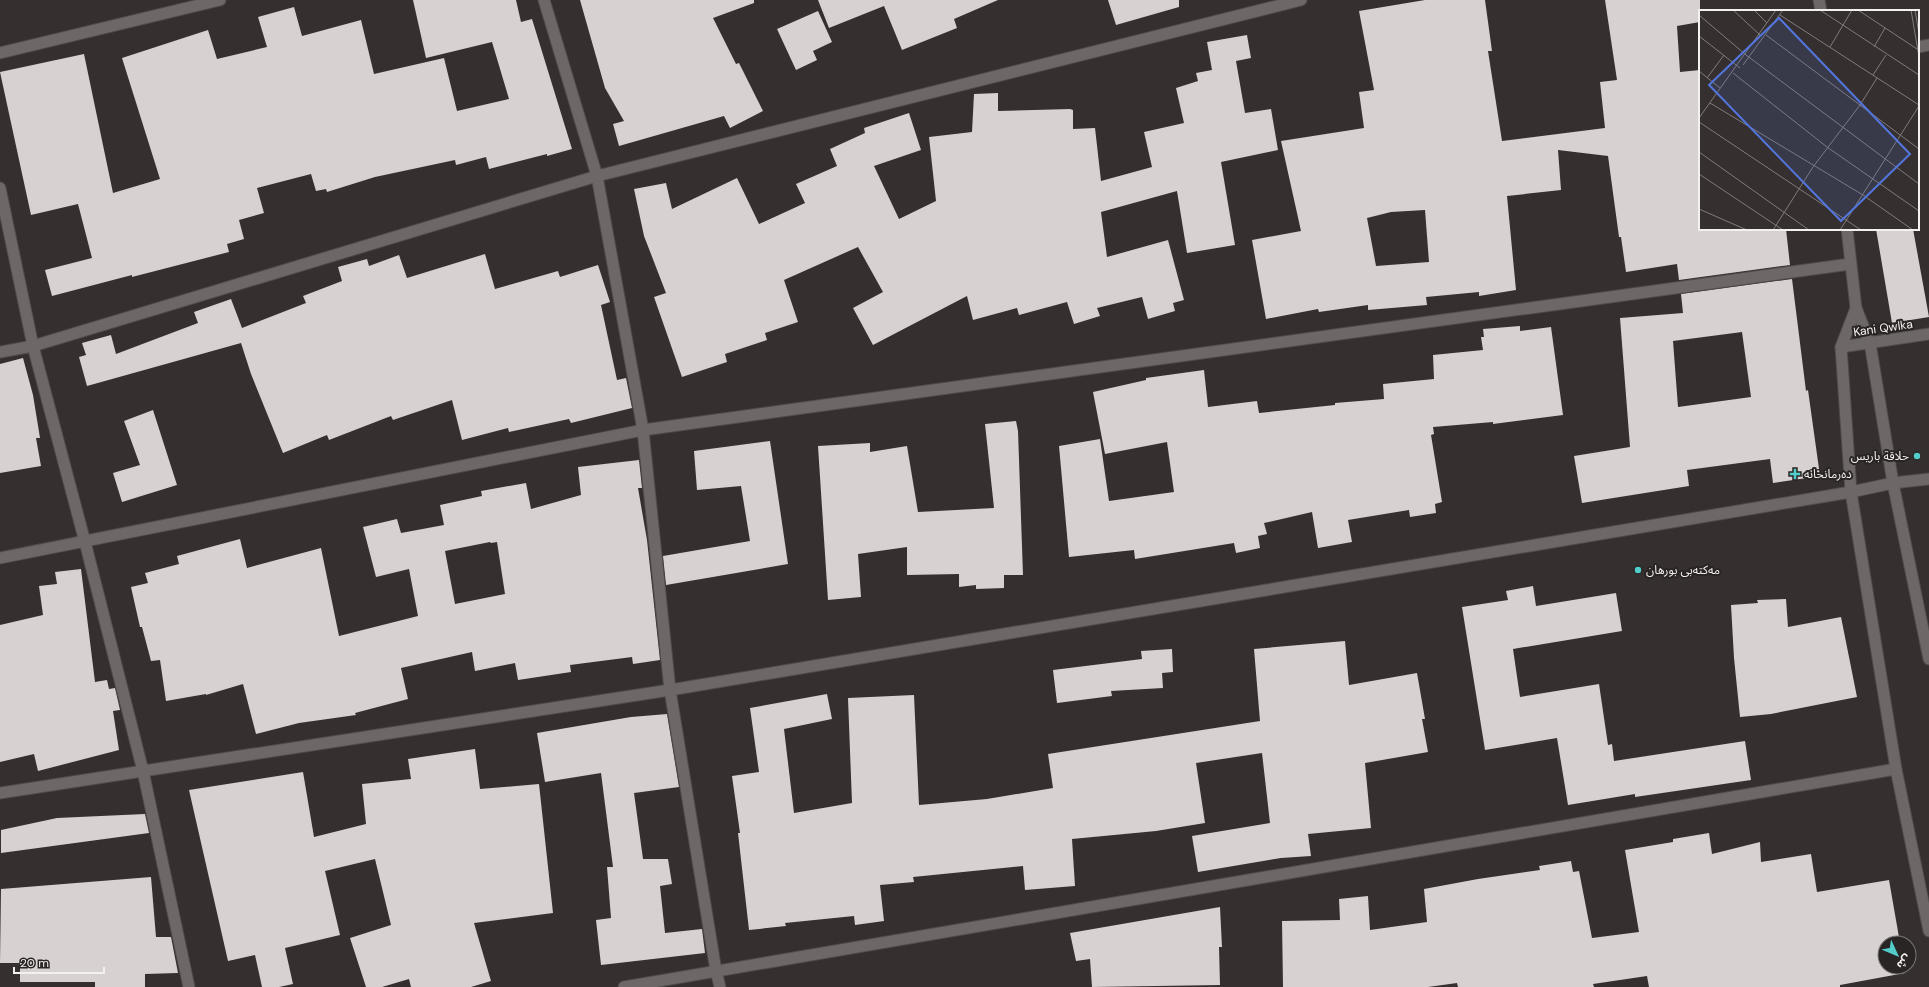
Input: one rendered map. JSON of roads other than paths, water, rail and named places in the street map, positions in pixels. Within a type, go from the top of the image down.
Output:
[{"type":"street","points":[[0,53],[220,0]]},
{"type":"street","points":[[544,0],[597,176],[643,430],[670,690],[716,971],[720,987]]},
{"type":"street","points":[[0,352],[33,346],[597,176],[1301,0]]},
{"type":"street","points":[[1819,0],[1821,10]]},
{"type":"street","points":[[1919,47],[1929,45]]},
{"type":"street","points":[[0,188],[33,346],[85,542],[143,771],[189,987]]},
{"type":"street","points":[[1847,230],[1856,308],[1870,343],[1893,483],[1929,659]]},
{"type":"street","points":[[0,558],[643,430],[1850,264]]},
{"type":"street","points":[[1856,308],[1842,347],[1851,492],[1896,769],[1929,931]]},
{"type":"street","name":"Kani Qwlka","points":[[1842,347],[1929,334]]},
{"type":"street","points":[[0,793],[670,690],[1851,492],[1893,483],[1929,479]]},
{"type":"street","points":[[624,987],[1896,769]]},
{"type":"place","name":"حلاقة باریس","points":[[1917,456]]},
{"type":"place","name":"دەرمانخانە","points":[[1795,474]]},
{"type":"place","name":"مەکتەبی بورهان","points":[[1638,570]]}]
